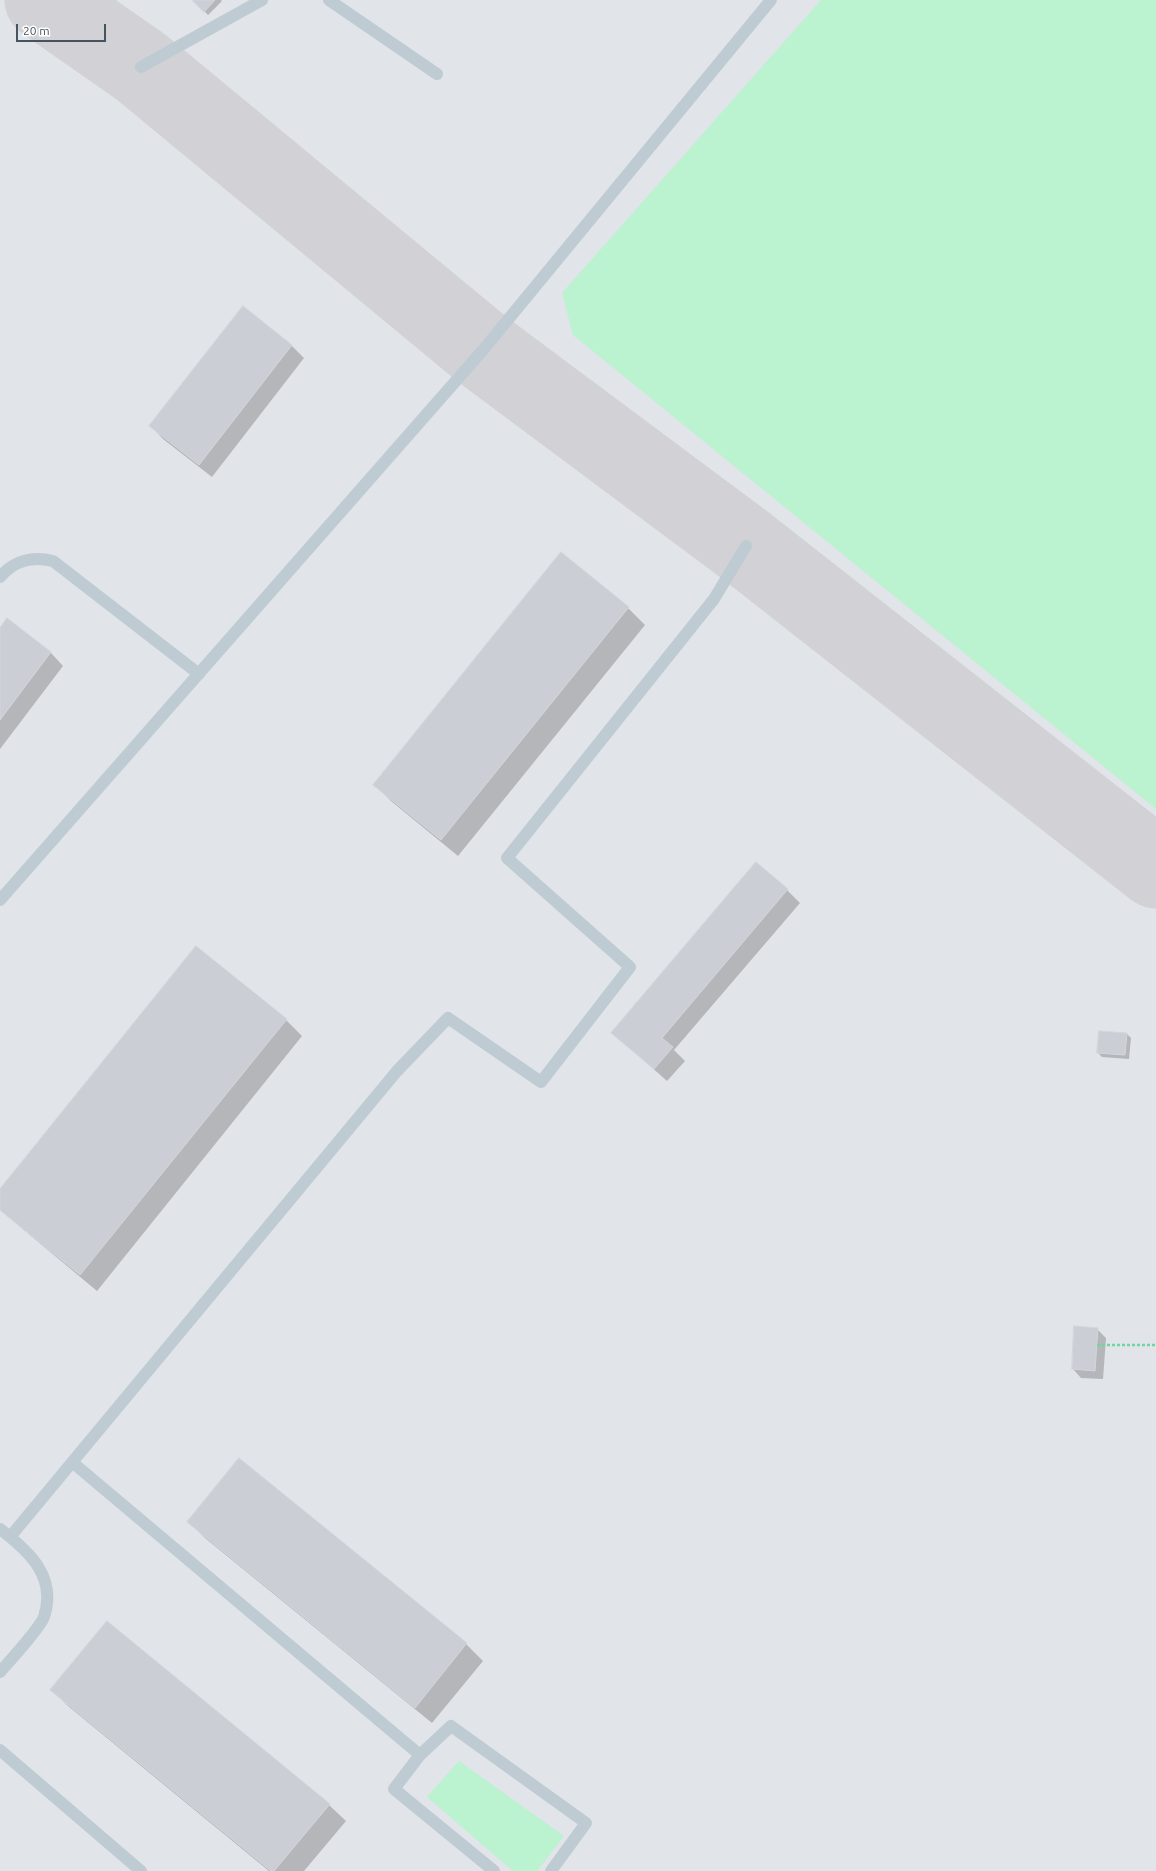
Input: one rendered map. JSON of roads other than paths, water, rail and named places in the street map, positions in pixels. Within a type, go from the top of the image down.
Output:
[{"type":"lane","points":[[141,66],[262,0]]},
{"type":"lane","points":[[329,0],[437,74]]},
{"type":"lane","points":[[0,900],[482,350],[771,0]]},
{"type":"lane","points":[[10,1537],[396,1071],[448,1018],[541,1082],[630,967],[507,858],[714,599],[746,546]]},
{"type":"lane","points":[[0,577],[21,561],[38,557],[53,561],[199,674]]},
{"type":"lane","points":[[72,1462],[420,1754]]},
{"type":"lane","points":[[0,1529],[41,1568],[48,1589],[43,1618],[0,1672]]},
{"type":"lane","points":[[494,1871],[394,1789],[420,1754],[451,1726],[586,1823],[551,1871]]},
{"type":"lane","points":[[0,1750],[141,1871]]}]
